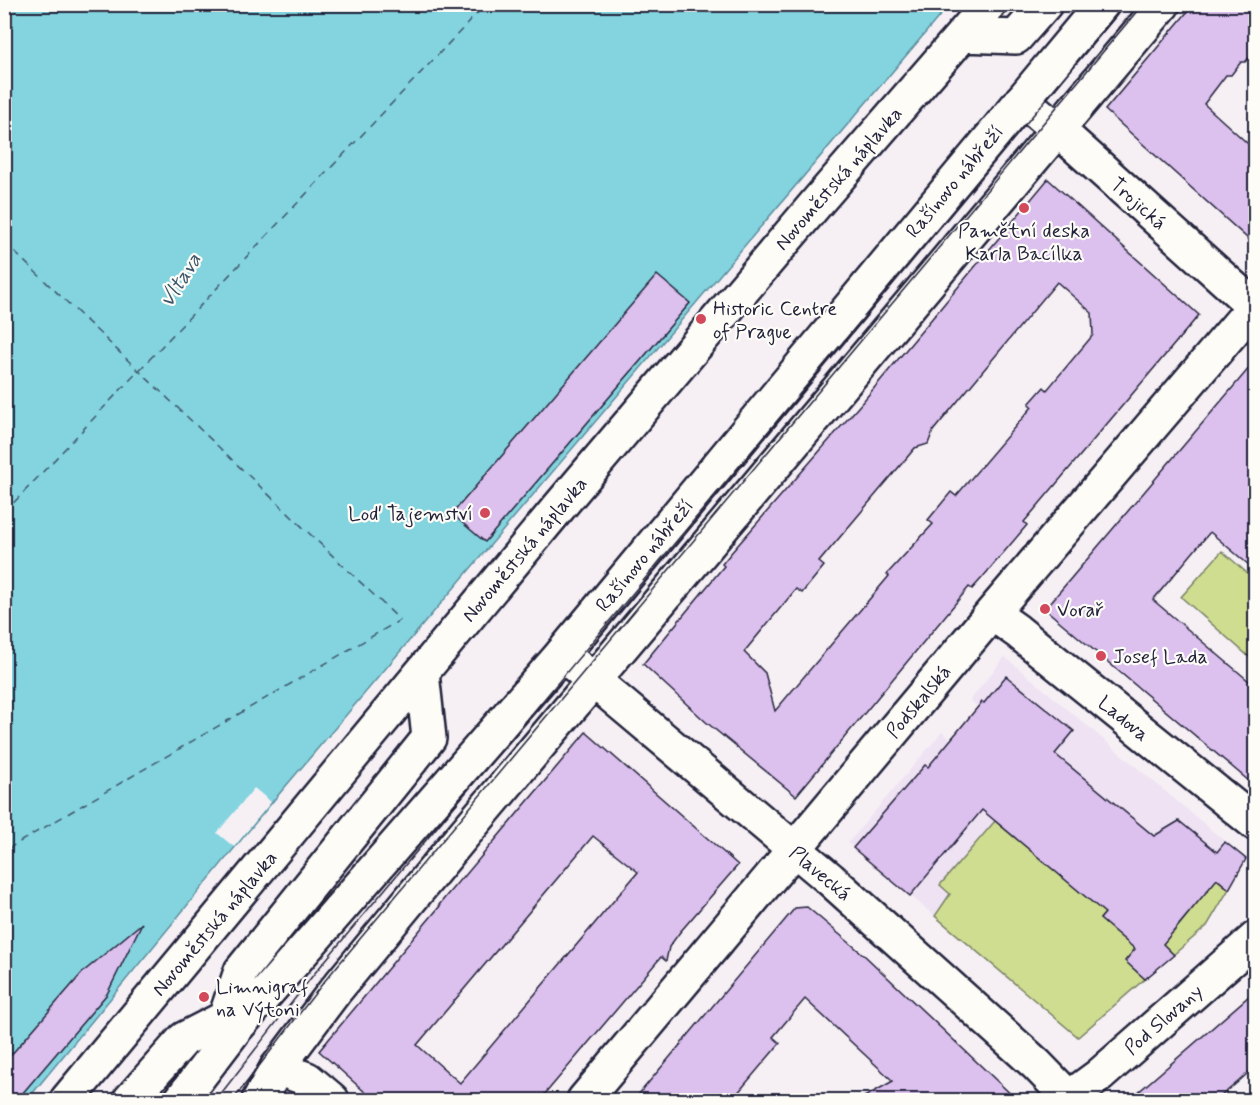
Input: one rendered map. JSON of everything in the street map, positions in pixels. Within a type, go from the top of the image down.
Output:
[{"type":"street","name":"Novoměstská náplavka","points":[[67,1101],[804,218],[989,4]]},
{"type":"street","points":[[963,35],[1016,37],[1045,4]]},
{"type":"street","name":"Rašínovo nábřeží","points":[[181,1101],[236,1028],[562,654],[1102,4]]},
{"type":"street","points":[[259,1101],[278,1068],[334,992],[460,839],[1163,4]]},
{"type":"street","name":"Trojická","points":[[1022,100],[1058,129],[1255,306]]},
{"type":"street","name":"Podskalská","points":[[584,1101],[793,849],[1255,306]]},
{"type":"street","name":"Ladova","points":[[992,614],[1017,631],[1256,824]]},
{"type":"street","name":"Plavecká","points":[[562,654],[830,879],[1028,1056],[1069,1100]]},
{"type":"street","points":[[130,1101],[184,1039],[225,1018],[241,971],[429,738],[422,673]]},
{"type":"street","name":"Pod Slovany","points":[[1069,1100],[1256,938]]},
{"type":"street","points":[[278,1068],[307,1078],[332,1101]]},
{"type":"shaded area","points":[[1005,657],[1240,854],[1207,926],[1078,1037],[848,843],[942,732],[953,741],[979,708],[970,700]]},
{"type":"green space","points":[[1222,551],[1255,580],[1255,662],[1181,597]]},
{"type":"green space","points":[[995,821],[1105,913],[1100,919],[1135,949],[1128,963],[1139,974],[1147,977],[1078,1037],[935,916],[950,894],[940,885]]},
{"type":"green space","points":[[1216,879],[1229,889],[1207,926],[1173,955],[1161,944],[1173,933]]},
{"type":"water","name":"Vltava","points":[[5,5],[949,5],[274,800],[27,1100],[5,1100]]},
{"type":"pier","points":[[254,788],[271,802],[234,847],[217,833]]},
{"type":"building","points":[[1194,4],[1256,4],[1256,51],[1245,62],[1241,62],[1231,75],[1226,75],[1204,104],[1256,151],[1256,246],[1105,110]]},
{"type":"building","points":[[1048,179],[1199,315],[1024,522],[1027,525],[972,589],[969,587],[796,796],[706,722],[643,664],[724,566],[722,564],[731,553],[865,399]],"holes":[[[1057,282],[1092,313],[1093,335],[1047,390],[1044,387],[1029,404],[1032,407],[956,496],[951,492],[928,520],[933,524],[887,574],[889,576],[775,711],[765,673],[744,652],[796,589],[802,593],[824,566],[819,562],[915,448],[928,444],[933,431]]]},
{"type":"building","points":[[657,275],[690,303],[485,542],[452,514]]},
{"type":"building","points":[[1256,360],[1256,571],[1210,532],[1153,600],[1256,687],[1256,787],[1045,609]]},
{"type":"building","points":[[1006,676],[1074,731],[1055,754],[1154,836],[1179,821],[1217,852],[1225,842],[1246,859],[1229,889],[1217,879],[1163,944],[1174,955],[1145,979],[1125,961],[1135,949],[1100,919],[1105,913],[982,810],[910,896],[853,848],[925,765],[928,767]]},
{"type":"building","points":[[586,732],[738,865],[680,932],[669,947],[666,961],[661,957],[539,1101],[375,1101],[319,1051]],"holes":[[[593,836],[638,872],[460,1083],[417,1045]]]},
{"type":"building","points":[[807,907],[864,955],[1018,1101],[857,1101],[893,1081],[805,999],[773,1037],[780,1043],[731,1101],[633,1101],[795,908]]},
{"type":"building","points":[[142,923],[107,994],[16,1101],[4,1101],[4,1063],[83,972]]},
{"type":"building","points":[[1256,990],[1256,1066],[1238,1082],[1215,1101],[1128,1101]]},
{"type":"ferry route","points":[[4,513],[486,4]]},
{"type":"ferry route","points":[[4,242],[400,620],[4,851]]},
{"type":"tram line","points":[[216,1100],[314,974],[1126,4]]},
{"type":"tram line","points":[[233,1100],[323,983],[1143,4]]},
{"type":"place","name":"Pamětní deska Karla Bacílka","points":[[1024,208]]},
{"type":"place","name":"Historic Centre of Prague","points":[[701,319]]},
{"type":"place","name":"Loď Tajemství","points":[[485,513]]},
{"type":"place","name":"Vorař","points":[[1045,609]]},
{"type":"place","name":"Josef Lada","points":[[1101,656]]},
{"type":"place","name":"Limnigraf na Výtoni","points":[[204,997]]}]
